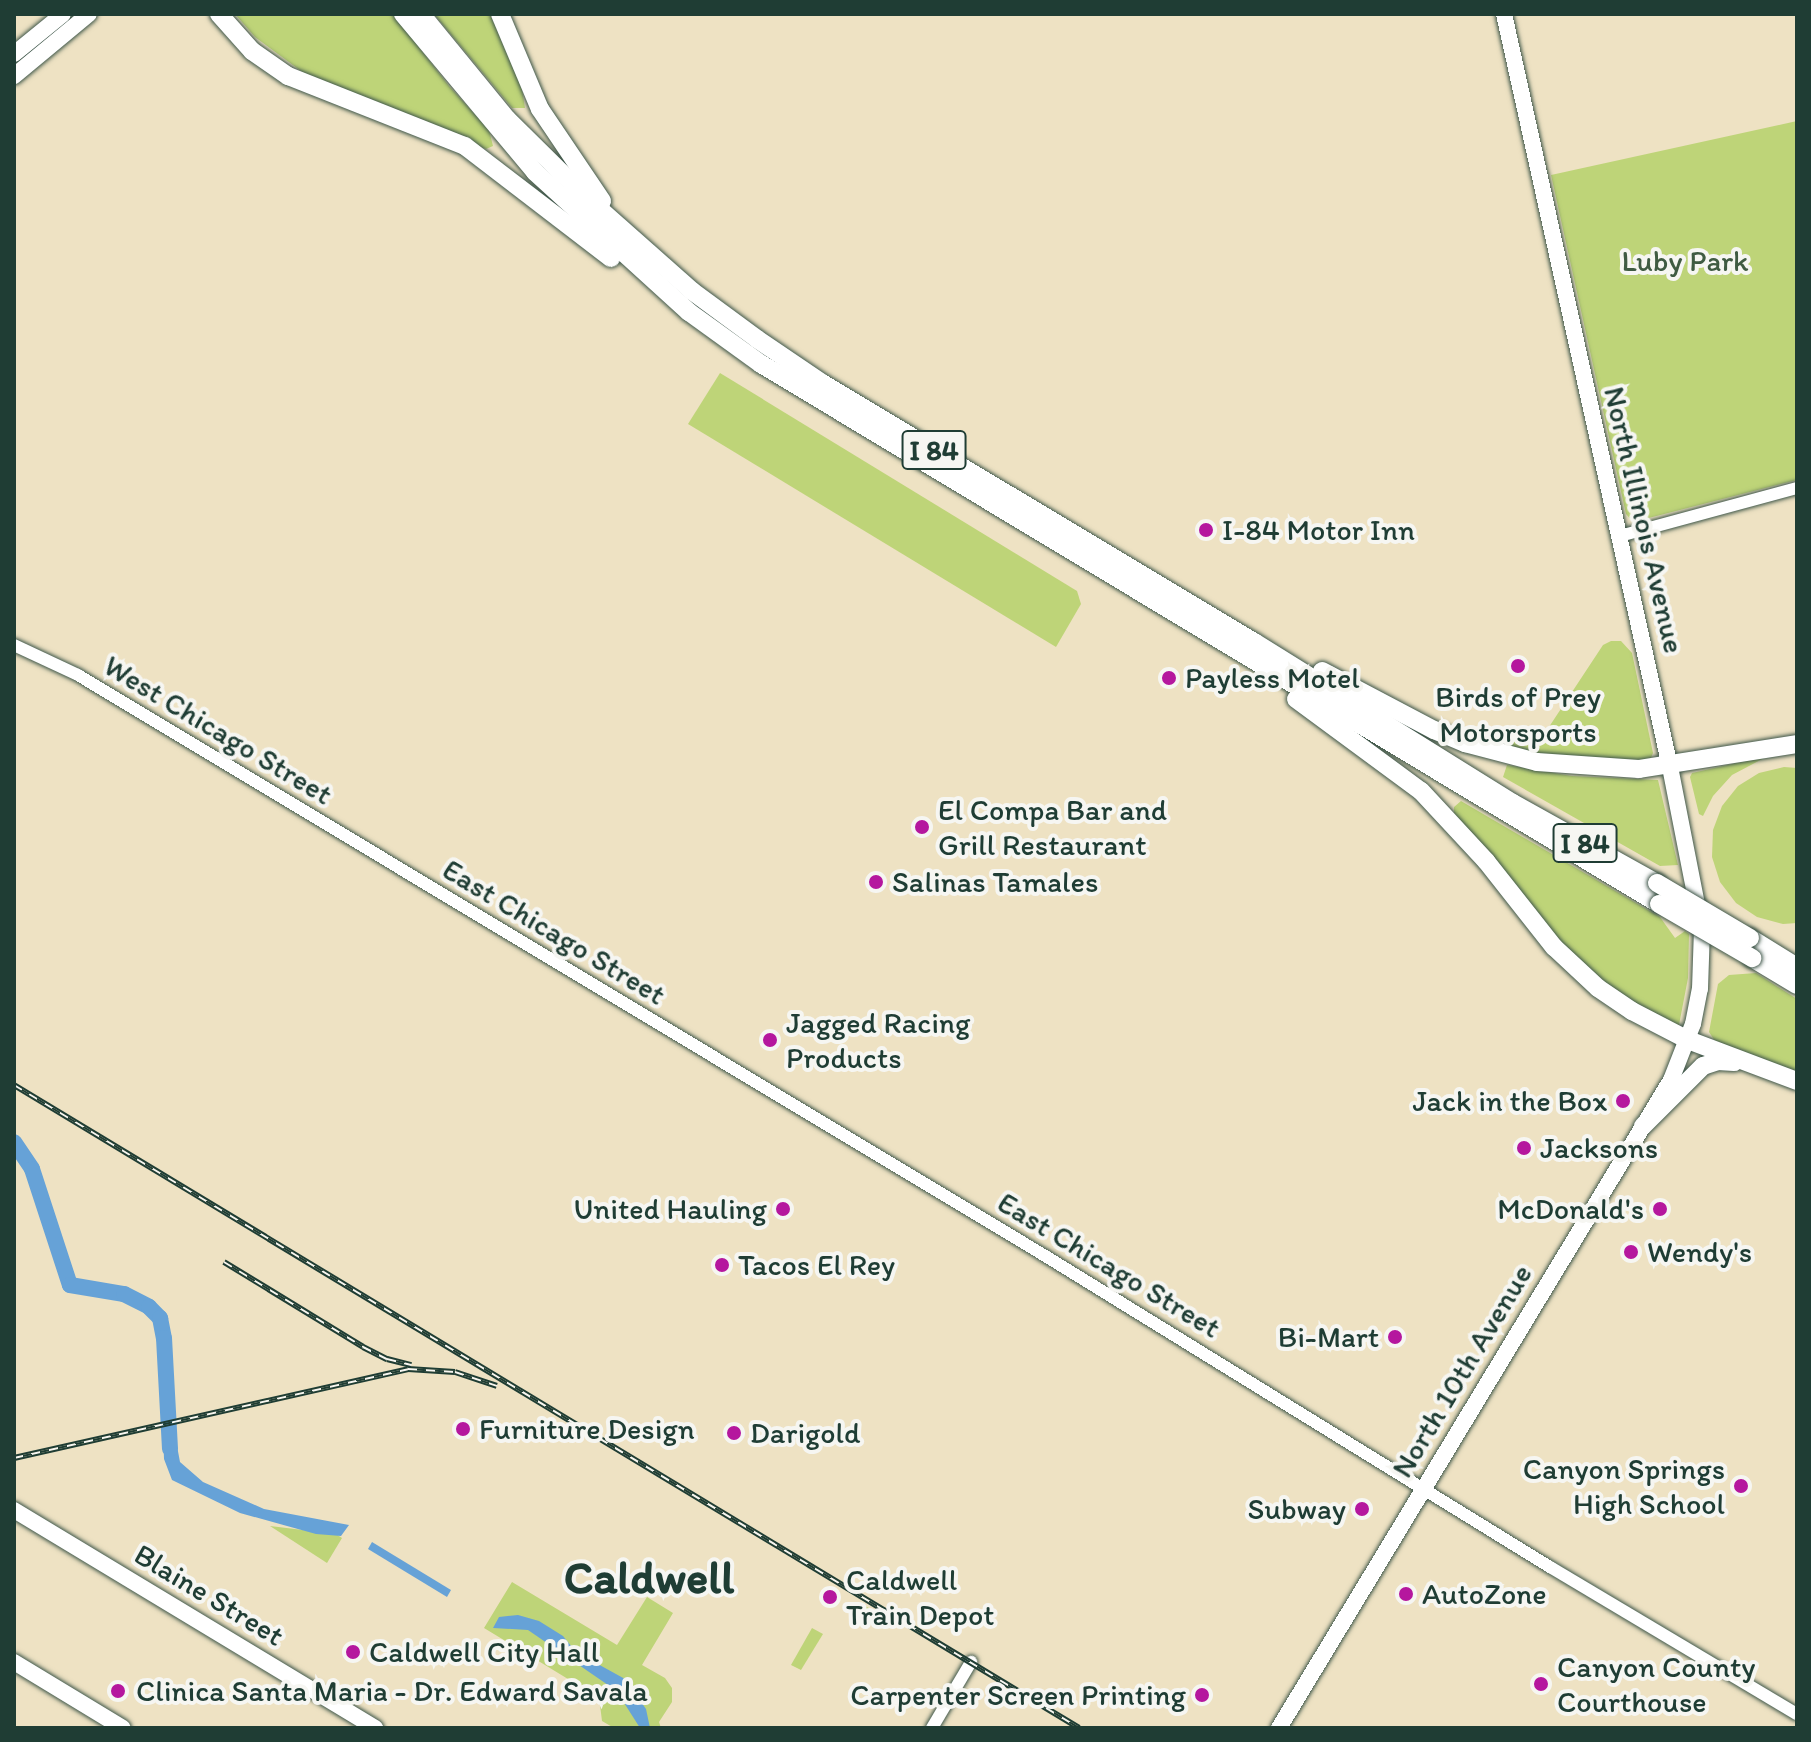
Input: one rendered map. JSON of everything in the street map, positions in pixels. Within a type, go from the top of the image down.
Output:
[{"type":"highway","points":[[219,14],[252,51],[288,76],[342,100],[465,146],[654,292],[689,312]]},
{"type":"highway","name":"I 84","points":[[403,14],[535,172],[689,312],[835,411],[1797,985]]},
{"type":"highway","name":"I 84","points":[[421,14],[507,119],[621,231],[692,291],[822,383],[1254,642],[1513,803],[1657,883],[1797,967]]},
{"type":"highway","points":[[500,14],[540,109],[621,231]]},
{"type":"highway","points":[[1254,642],[1298,658],[1434,730],[1502,754],[1581,768],[1670,767],[1769,746],[1797,744]]},
{"type":"highway","points":[[1228,648],[1421,791],[1461,832],[1575,969],[1632,1011],[1688,1040],[1797,1081]]},
{"type":"highway","points":[[1643,1126],[1703,1066],[1718,1061],[1750,1064]]},
{"type":"main road","points":[[14,54],[63,14]]},
{"type":"main road","points":[[14,76],[89,14]]},
{"type":"main road","name":"North Illinois Avenue","points":[[1504,14],[1670,767],[1702,930],[1700,989],[1688,1040]]},
{"type":"main road","name":"North 10th Avenue","points":[[1279,1728],[1671,1080],[1688,1040]]},
{"type":"main road","name":"Blaine Street","points":[[14,1510],[375,1728]]},
{"type":"main road","points":[[14,1662],[123,1728]]},
{"type":"street","points":[[1620,536],[1797,488]]},
{"type":"street","name":"West Chicago Street","points":[[14,645],[78,675],[392,865]]},
{"type":"street","name":"East Chicago Street","points":[[392,865],[1047,1257],[1423,1489],[1797,1714]]},
{"type":"street","points":[[932,1728],[971,1662]]},
{"type":"green space","points":[[235,14],[393,14],[449,86],[489,130],[493,146],[486,149],[305,74],[255,37]]},
{"type":"green space","points":[[434,14],[490,14],[522,89],[525,108],[512,108]]},
{"type":"green space","name":"Luby Park","points":[[1797,121],[1797,480],[1633,522],[1626,514],[1551,175]]},
{"type":"green space","points":[[720,373],[1077,591],[1081,604],[1056,647],[688,424]]},
{"type":"green space","points":[[1621,641],[1632,653],[1653,753],[1650,760],[1573,762],[1507,749],[1506,744],[1545,733],[1603,645]]},
{"type":"green space","points":[[1768,756],[1732,775],[1713,796],[1703,816],[1699,814],[1690,777],[1692,773]]},
{"type":"green space","points":[[1507,765],[1572,776],[1658,780],[1678,865],[1660,866],[1503,777]]},
{"type":"green space","points":[[1784,767],[1797,768],[1797,923],[1783,924],[1757,917],[1736,903],[1720,882],[1712,857],[1713,830],[1722,806],[1738,786],[1759,773]]},
{"type":"green space","points":[[1461,801],[1660,917],[1675,938],[1685,931],[1689,934],[1688,978],[1679,1025],[1673,1027],[1604,982],[1560,941],[1454,813],[1454,807]]},
{"type":"green space","points":[[1756,973],[1797,999],[1797,1074],[1715,1041],[1709,1032],[1718,984],[1729,975]]},
{"type":"green space","points":[[270,1526],[336,1534],[342,1538],[327,1563]]},
{"type":"green space","points":[[512,1582],[617,1645],[647,1597],[673,1613],[642,1665],[665,1678],[672,1688],[672,1702],[659,1722],[661,1728],[614,1728],[602,1721],[600,1705],[591,1693],[484,1628]]},
{"type":"green space","points":[[859,1602],[875,1612],[876,1618],[865,1626],[850,1616]]},
{"type":"green space","points":[[812,1628],[823,1634],[801,1670],[791,1665]]},
{"type":"water","points":[[174,1430],[180,1462],[203,1482],[264,1509],[349,1525],[341,1536],[316,1534],[240,1513],[172,1480],[164,1459],[163,1431]]},
{"type":"water","points":[[372,1542],[451,1590],[447,1597],[368,1549]]},
{"type":"water","points":[[518,1615],[539,1621],[563,1636],[576,1652],[625,1679],[646,1709],[650,1728],[640,1728],[621,1698],[608,1685],[528,1630],[493,1628],[499,1617]]},
{"type":"waterway","points":[[14,1142],[32,1169],[70,1285],[124,1294],[149,1307],[160,1318],[164,1338],[170,1449]]},
{"type":"railway","points":[[14,1085],[1079,1728]]},
{"type":"railway","points":[[224,1262],[363,1347],[387,1359],[411,1365]]},
{"type":"railway","points":[[14,1458],[408,1369],[455,1372],[497,1386]]},
{"type":"place","name":"I-84 Motor Inn","points":[[1206,530]]},
{"type":"place","name":"Birds of Prey Motorsports","points":[[1518,666]]},
{"type":"place","name":"Payless Motel","points":[[1169,678]]},
{"type":"place","name":"El Compa Bar and Grill Restaurant","points":[[922,827]]},
{"type":"place","name":"Salinas Tamales","points":[[876,882]]},
{"type":"place","name":"Jagged Racing Products","points":[[770,1040]]},
{"type":"place","name":"Jack in the Box","points":[[1623,1101]]},
{"type":"place","name":"Jacksons","points":[[1524,1148]]},
{"type":"place","name":"United Hauling","points":[[783,1209]]},
{"type":"place","name":"McDonald's","points":[[1660,1209]]},
{"type":"place","name":"Wendy's","points":[[1631,1252]]},
{"type":"place","name":"Tacos El Rey","points":[[722,1265]]},
{"type":"place","name":"Bi-Mart","points":[[1395,1337]]},
{"type":"place","name":"Furniture Design","points":[[463,1429]]},
{"type":"place","name":"Darigold","points":[[734,1433]]},
{"type":"place","name":"Canyon Springs High School","points":[[1741,1486]]},
{"type":"place","name":"Subway","points":[[1362,1509]]},
{"type":"place","name":"AutoZone","points":[[1406,1594]]},
{"type":"place","name":"Caldwell Train Depot","points":[[830,1597]]},
{"type":"place","name":"Caldwell City Hall","points":[[353,1652]]},
{"type":"place","name":"Canyon County Courthouse","points":[[1541,1684]]},
{"type":"place","name":"Clinica Santa Maria - Dr. Edward Savala","points":[[118,1691]]},
{"type":"place","name":"Carpenter Screen Printing","points":[[1202,1695]]},
{"type":"district","name":"Caldwell","points":[[649,1577]]}]
